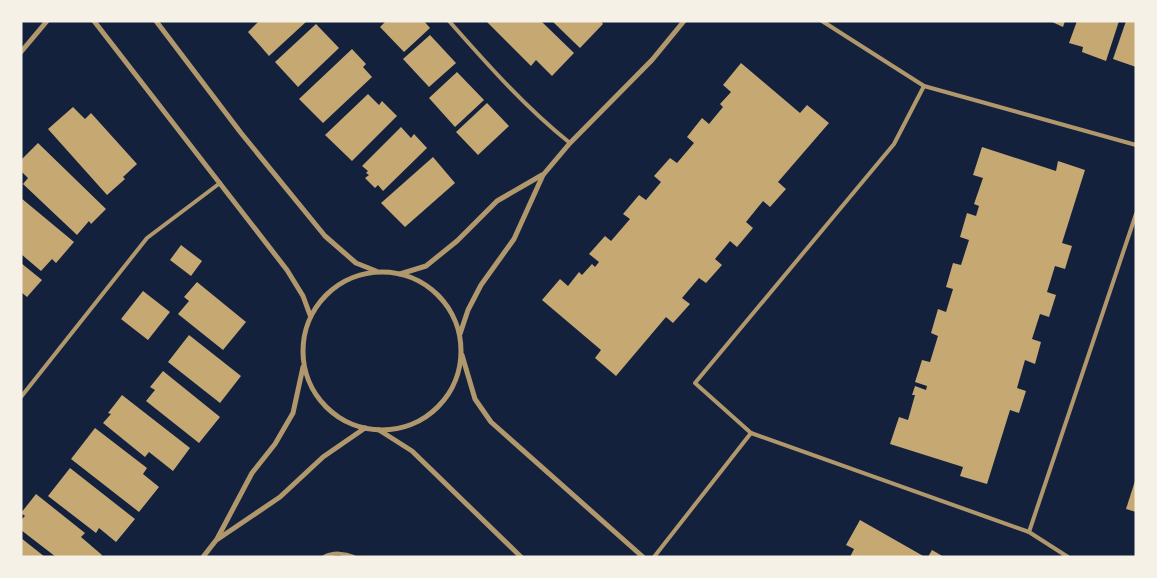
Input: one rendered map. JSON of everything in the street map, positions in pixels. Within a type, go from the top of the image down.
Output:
[{"type":"street","points":[[21,52],[48,21]]},
{"type":"street","points":[[94,21],[287,270],[303,296],[310,315]]},
{"type":"street","points":[[156,21],[241,133],[325,236],[356,263],[376,272]]},
{"type":"street","points":[[460,334],[468,310],[482,285],[514,239],[543,175],[570,143],[652,60],[684,21]]},
{"type":"street","points":[[400,274],[426,266],[457,241],[497,201],[543,175]]},
{"type":"street","points":[[202,557],[217,539],[252,473],[275,444],[292,413],[304,366],[303,340],[310,315],[327,293],[350,278],[376,272],[400,274],[421,282],[438,295],[452,313],[460,334],[461,353],[475,399],[491,422],[643,557]]},
{"type":"street","points":[[304,366],[312,387],[325,406],[344,420],[365,428],[379,430],[403,427],[426,416],[444,399],[456,377],[461,353]]},
{"type":"street","points":[[217,539],[280,497],[323,457],[365,428]]},
{"type":"street","points":[[379,430],[412,451],[521,557]]},
{"type":"lane","points":[[449,21],[483,60],[545,123],[570,143]]},
{"type":"lane","points":[[822,21],[924,86],[1136,145]]},
{"type":"lane","points":[[924,86],[894,144],[695,383],[751,433],[1029,532],[1068,557]]},
{"type":"lane","points":[[21,397],[147,238],[220,183]]},
{"type":"lane","points":[[1029,532],[1136,214]]},
{"type":"lane","points":[[654,557],[751,433]]},
{"type":"lane","points":[[324,557],[329,554],[346,554],[354,557]]},
{"type":"building","points":[[259,21],[307,21],[269,56],[248,32]]},
{"type":"building","points":[[386,21],[424,21],[430,28],[404,52],[380,27]]},
{"type":"building","points":[[486,21],[541,21],[574,53],[552,76],[536,60],[531,66]]},
{"type":"building","points":[[552,21],[601,21],[603,24],[580,48]]},
{"type":"building","points":[[1050,21],[1065,21],[1063,27]]},
{"type":"building","points":[[1077,21],[1119,21],[1106,61],[1082,52],[1083,47],[1069,43]]},
{"type":"building","points":[[1126,21],[1136,21],[1136,67],[1113,59]]},
{"type":"building","points":[[316,24],[339,48],[298,87],[275,62]]},
{"type":"building","points":[[430,35],[456,63],[429,87],[403,59]]},
{"type":"building","points":[[352,49],[366,64],[363,67],[372,77],[323,123],[299,99]]},
{"type":"building","points":[[741,63],[800,113],[807,105],[829,123],[778,182],[786,189],[770,207],[763,201],[746,222],[753,228],[737,247],[730,241],[715,259],[722,265],[706,283],[699,278],[682,298],[690,304],[673,323],[666,317],[616,376],[595,358],[601,350],[542,300],[560,279],[568,286],[579,272],[582,275],[592,264],[595,267],[599,262],[589,254],[605,236],[611,241],[630,219],[623,214],[639,195],[646,200],[661,182],[654,176],[670,158],[677,163],[694,143],[687,137],[702,118],[709,124],[723,107],[720,104],[731,92],[723,85]]},
{"type":"building","points":[[457,72],[484,100],[455,127],[429,98]]},
{"type":"building","points":[[368,94],[379,105],[382,101],[397,116],[352,161],[325,135]]},
{"type":"building","points":[[487,103],[509,126],[478,155],[456,132]]},
{"type":"building","points":[[73,107],[85,119],[91,113],[137,164],[123,177],[125,179],[107,195],[48,129]]},
{"type":"building","points":[[401,127],[411,138],[414,134],[427,148],[383,191],[378,185],[375,188],[365,178],[369,175],[366,173],[368,171],[362,166]]},
{"type":"building","points":[[38,143],[106,209],[91,224],[89,221],[77,235],[23,184],[28,178],[21,171],[21,160]]},
{"type":"building","points":[[982,147],[1056,171],[1058,161],[1085,170],[1062,243],[1072,246],[1065,269],[1055,266],[1047,292],[1056,295],[1049,317],[1040,314],[1032,339],[1041,342],[1035,364],[1025,360],[1017,388],[1026,391],[1019,413],[1010,410],[987,484],[960,476],[963,467],[890,444],[899,417],[908,420],[915,395],[912,395],[915,386],[926,390],[927,386],[915,382],[922,360],[930,362],[938,336],[931,333],[938,309],[946,312],[953,289],[946,287],[953,263],[961,265],[969,240],[960,237],[967,213],[976,216],[979,206],[974,204],[983,178],[973,175]]},
{"type":"building","points":[[433,157],[455,183],[405,227],[381,203]]},
{"type":"building","points":[[21,198],[74,242],[56,263],[52,259],[41,271],[21,254]]},
{"type":"building","points":[[181,245],[202,261],[191,276],[170,260]]},
{"type":"building","points":[[21,263],[42,280],[27,297],[21,292]]},
{"type":"building","points":[[197,282],[246,322],[223,350],[178,314],[189,301],[184,297]]},
{"type":"building","points":[[143,291],[170,312],[148,340],[121,319]]},
{"type":"building","points":[[189,335],[241,376],[220,403],[168,362]]},
{"type":"building","points":[[163,371],[220,417],[199,443],[146,401],[155,390],[150,387]]},
{"type":"building","points":[[122,395],[190,448],[173,471],[149,452],[145,457],[103,423],[111,414],[108,413]]},
{"type":"building","points":[[95,428],[147,468],[143,474],[159,487],[139,512],[71,459]]},
{"type":"building","points":[[70,468],[135,519],[116,542],[99,528],[96,533],[48,496]]},
{"type":"building","points":[[1136,481],[1136,512],[1126,509]]},
{"type":"building","points":[[36,494],[85,533],[81,537],[102,555],[101,557],[56,557],[21,530],[21,520],[25,516],[21,513]]},
{"type":"building","points":[[860,520],[925,557],[850,557],[854,549],[846,545]]},
{"type":"building","points":[[21,538],[45,557],[21,557]]},
{"type":"building","points":[[932,550],[944,557],[928,557]]}]
